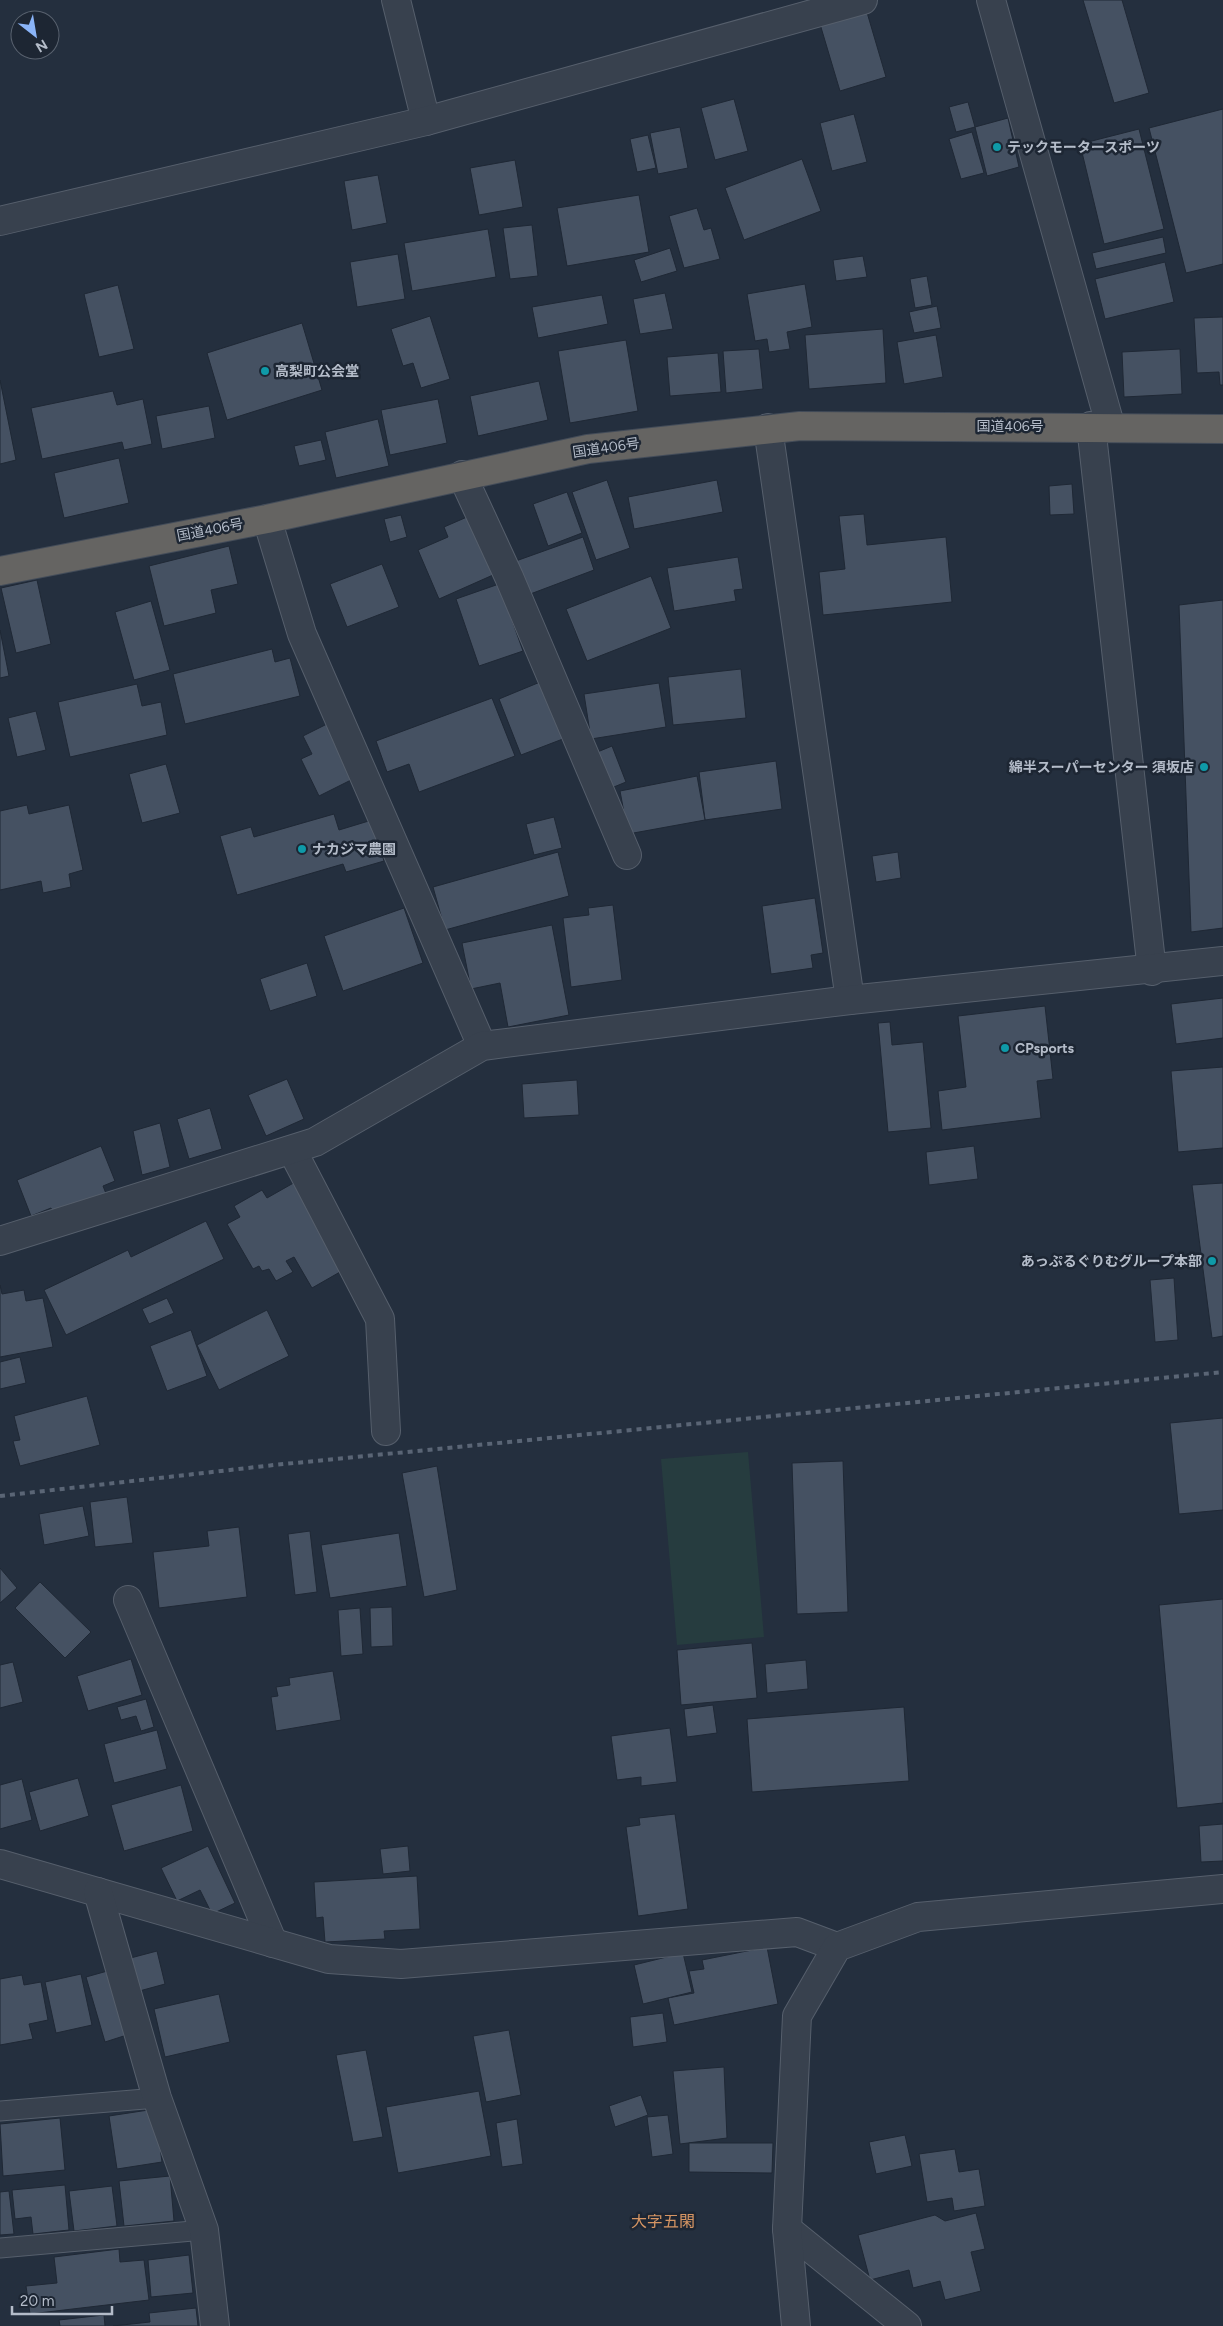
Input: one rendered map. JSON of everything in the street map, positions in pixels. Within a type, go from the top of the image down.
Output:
[{"type":"highway","name":"国道406号","points":[[0,571],[267,519],[588,449],[768,428],[1101,427],[1223,429]]},
{"type":"street","points":[[396,0],[426,121]]},
{"type":"street","points":[[0,220],[426,121],[863,0]]},
{"type":"street","points":[[991,0],[1101,427],[1152,970]]},
{"type":"street","points":[[768,428],[850,1000]]},
{"type":"street","points":[[462,475],[513,586],[627,855]]},
{"type":"street","points":[[267,519],[302,634],[482,1046]]},
{"type":"street","points":[[0,1241],[315,1142],[482,1046],[850,1000],[1223,962]]},
{"type":"street","points":[[292,1150],[380,1319],[386,1431]]},
{"type":"street","points":[[128,1600],[273,1943]]},
{"type":"street","points":[[0,1864],[329,1959],[400,1964],[797,1932],[837,1947]]},
{"type":"street","points":[[796,2326],[787,2229],[797,2016],[837,1947],[918,1917],[1223,1889]]},
{"type":"street","points":[[98,1892],[157,2098],[204,2230],[214,2326]]},
{"type":"street","points":[[787,2229],[907,2326]]},
{"type":"lane","points":[[0,2110],[157,2098]]},
{"type":"lane","points":[[0,2248],[204,2230]]},
{"type":"green space","points":[[748,1452],[764,1637],[677,1645],[661,1459]]},
{"type":"building","points":[[1083,0],[1122,0],[1149,93],[1114,103]]},
{"type":"building","points":[[866,9],[886,77],[840,91],[820,24]]},
{"type":"building","points":[[734,99],[748,151],[715,160],[701,108]]},
{"type":"building","points":[[968,102],[975,127],[956,132],[949,107]]},
{"type":"building","points":[[1223,109],[1223,264],[1186,273],[1149,128]]},
{"type":"building","points":[[854,114],[867,162],[832,171],[820,123]]},
{"type":"building","name":"テックモータースポーツ","points":[[1008,118],[1019,167],[987,176],[975,127]]},
{"type":"building","points":[[680,127],[688,168],[658,174],[650,133]]},
{"type":"building","points":[[1139,129],[1164,229],[1104,244],[1080,144]]},
{"type":"building","points":[[972,132],[984,173],[961,179],[949,139]]},
{"type":"building","points":[[648,135],[656,168],[637,172],[630,139]]},
{"type":"building","points":[[802,159],[821,211],[744,240],[725,188]]},
{"type":"building","points":[[515,160],[523,207],[479,215],[470,168]]},
{"type":"building","points":[[378,175],[387,223],[352,230],[344,181]]},
{"type":"building","points":[[639,195],[649,252],[567,266],[557,208]]},
{"type":"building","points":[[697,208],[704,230],[711,228],[720,259],[684,268],[669,216]]},
{"type":"building","points":[[532,225],[538,276],[510,279],[503,228]]},
{"type":"building","points":[[488,229],[496,277],[412,291],[404,243]]},
{"type":"building","points":[[1163,237],[1166,253],[1096,269],[1092,253]]},
{"type":"building","points":[[670,248],[677,271],[641,282],[634,260]]},
{"type":"building","points":[[398,254],[405,299],[357,307],[350,262]]},
{"type":"building","points":[[863,256],[867,277],[836,281],[833,260]]},
{"type":"building","points":[[1165,262],[1174,302],[1105,319],[1095,279]]},
{"type":"building","points":[[927,276],[932,305],[915,308],[910,279]]},
{"type":"building","points":[[805,284],[812,327],[787,332],[790,349],[769,352],[767,339],[755,341],[747,294]]},
{"type":"building","points":[[118,285],[134,349],[99,357],[84,294]]},
{"type":"building","points":[[665,293],[673,329],[640,334],[633,299]]},
{"type":"building","points":[[602,295],[608,324],[538,338],[532,307]]},
{"type":"building","points":[[937,306],[941,328],[914,333],[909,312]]},
{"type":"building","points":[[430,316],[450,379],[421,388],[413,363],[403,366],[391,329]]},
{"type":"building","points":[[1223,317],[1223,385],[1220,385],[1219,372],[1197,373],[1194,318]]},
{"type":"building","name":"高梨町公会堂","points":[[302,323],[322,390],[227,420],[207,353]]},
{"type":"building","points":[[883,329],[886,383],[809,389],[805,335]]},
{"type":"building","points":[[936,335],[943,377],[904,384],[897,342]]},
{"type":"building","points":[[626,340],[638,411],[570,423],[558,351]]},
{"type":"building","points":[[759,349],[763,389],[726,393],[723,351]]},
{"type":"building","points":[[1180,349],[1182,394],[1124,397],[1122,352]]},
{"type":"building","points":[[718,353],[721,392],[670,396],[667,357]]},
{"type":"building","points":[[0,380],[16,460],[0,464]]},
{"type":"building","points":[[539,381],[548,420],[478,436],[470,396]]},
{"type":"building","points":[[113,391],[117,405],[143,399],[152,444],[124,450],[122,442],[42,459],[31,408]]},
{"type":"building","points":[[438,399],[447,443],[390,455],[381,410]]},
{"type":"building","points":[[209,406],[215,438],[162,449],[156,416]]},
{"type":"building","points":[[378,419],[389,466],[336,478],[325,432]]},
{"type":"building","points":[[321,440],[326,460],[299,466],[294,446]]},
{"type":"building","points":[[119,458],[129,503],[64,518],[54,473]]},
{"type":"building","points":[[607,480],[630,548],[596,560],[572,492]]},
{"type":"building","points":[[717,480],[723,512],[634,529],[628,497]]},
{"type":"building","points":[[1072,484],[1074,514],[1050,515],[1049,486]]},
{"type":"building","points":[[567,492],[582,533],[548,546],[533,504]]},
{"type":"building","points":[[864,514],[867,545],[946,537],[952,602],[823,615],[819,572],[845,569],[839,516]]},
{"type":"building","points":[[401,515],[407,537],[390,542],[384,519]]},
{"type":"building","points":[[467,517],[493,575],[439,599],[418,550],[448,537],[444,527]]},
{"type":"building","points":[[583,537],[594,570],[525,596],[513,562]]},
{"type":"building","points":[[229,546],[238,584],[211,590],[216,613],[164,626],[149,566]]},
{"type":"building","points":[[738,557],[743,589],[734,590],[736,601],[674,611],[667,568]]},
{"type":"building","points":[[382,564],[399,607],[347,627],[330,584]]},
{"type":"building","points":[[651,576],[671,628],[587,661],[566,609]]},
{"type":"building","points":[[37,580],[51,644],[16,653],[1,588]]},
{"type":"building","points":[[499,584],[523,651],[479,666],[456,599]]},
{"type":"building","name":"綿半スーパーセンター 須坂店","points":[[1223,600],[1223,928],[1191,932],[1179,605]]},
{"type":"building","points":[[151,601],[170,670],[134,680],[115,612]]},
{"type":"building","points":[[0,630],[9,676],[0,678]]},
{"type":"building","points":[[272,649],[275,662],[290,658],[300,696],[185,724],[173,674]]},
{"type":"building","points":[[741,669],[746,718],[673,725],[668,677]]},
{"type":"building","points":[[545,680],[568,737],[521,755],[499,699]]},
{"type":"building","points":[[659,683],[666,727],[591,739],[584,694]]},
{"type":"building","points":[[137,684],[142,706],[161,702],[167,735],[70,757],[58,702]]},
{"type":"building","points":[[492,698],[515,756],[419,792],[409,764],[387,772],[376,741]]},
{"type":"building","points":[[36,711],[46,750],[17,757],[8,718]]},
{"type":"building","points":[[327,724],[353,779],[319,796],[301,759],[312,754],[303,736]]},
{"type":"building","points":[[612,746],[626,782],[609,789],[595,753]]},
{"type":"building","points":[[776,761],[782,809],[705,820],[699,772]]},
{"type":"building","points":[[166,764],[180,813],[142,823],[129,774]]},
{"type":"building","points":[[697,776],[705,820],[628,834],[620,791]]},
{"type":"building","points":[[27,805],[29,814],[69,805],[83,870],[69,874],[71,887],[43,893],[41,881],[0,890],[0,811]]},
{"type":"building","name":"ナカジマ農園","points":[[334,814],[339,830],[372,820],[384,861],[346,872],[343,864],[237,895],[220,836],[251,827],[254,837]]},
{"type":"building","points":[[554,817],[562,848],[534,855],[526,824]]},
{"type":"building","points":[[558,852],[569,896],[445,930],[433,887]]},
{"type":"building","points":[[898,852],[901,878],[876,882],[872,856]]},
{"type":"building","points":[[815,898],[823,953],[811,955],[813,968],[771,974],[762,906]]},
{"type":"building","points":[[613,905],[622,980],[571,987],[563,918],[589,915],[588,908]]},
{"type":"building","points":[[404,908],[423,963],[343,991],[324,936]]},
{"type":"building","points":[[552,925],[569,1015],[508,1027],[500,983],[471,989],[462,943]]},
{"type":"building","points":[[307,963],[317,996],[270,1011],[260,979]]},
{"type":"building","points":[[1223,998],[1223,1038],[1176,1044],[1171,1004]]},
{"type":"building","name":"CPsports","points":[[1045,1006],[1053,1079],[1037,1081],[1041,1118],[942,1130],[938,1091],[966,1087],[958,1016]]},
{"type":"building","points":[[890,1022],[892,1045],[923,1042],[931,1128],[888,1132],[878,1023]]},
{"type":"building","points":[[1223,1067],[1223,1148],[1178,1152],[1171,1071]]},
{"type":"building","points":[[287,1079],[304,1119],[266,1136],[248,1095]]},
{"type":"building","points":[[577,1080],[579,1115],[524,1118],[522,1084]]},
{"type":"building","points":[[210,1108],[222,1149],[189,1159],[177,1119]]},
{"type":"building","points":[[160,1123],[170,1167],[142,1175],[133,1131]]},
{"type":"building","points":[[101,1146],[115,1181],[103,1186],[109,1201],[56,1223],[51,1208],[31,1216],[17,1180]]},
{"type":"building","points":[[974,1146],[978,1179],[929,1185],[926,1152]]},
{"type":"building","points":[[297,1181],[347,1268],[312,1288],[294,1257],[286,1261],[293,1272],[276,1281],[269,1269],[262,1271],[259,1266],[253,1269],[227,1224],[240,1217],[234,1206],[262,1190],[267,1198]]},
{"type":"building","name":"あっぷるぐりむグループ本部","points":[[1223,1183],[1223,1336],[1212,1338],[1192,1185]]},
{"type":"building","points":[[206,1221],[224,1259],[66,1335],[44,1290],[128,1250],[131,1257]]},
{"type":"building","points":[[1174,1278],[1178,1340],[1155,1342],[1150,1280]]},
{"type":"building","points":[[0,1285],[2,1294],[24,1290],[26,1301],[43,1298],[53,1347],[0,1357]]},
{"type":"building","points":[[167,1298],[174,1313],[149,1324],[142,1309]]},
{"type":"building","points":[[267,1310],[289,1356],[219,1390],[197,1345]]},
{"type":"building","points":[[191,1330],[207,1376],[167,1391],[150,1346]]},
{"type":"building","points":[[20,1357],[26,1383],[0,1389],[0,1362]]},
{"type":"building","points":[[87,1396],[100,1445],[20,1466],[13,1441],[20,1440],[14,1416]]},
{"type":"building","points":[[1223,1418],[1223,1510],[1179,1514],[1170,1423]]},
{"type":"building","points":[[843,1461],[848,1612],[797,1614],[792,1463]]},
{"type":"building","points":[[437,1466],[457,1590],[424,1597],[402,1473]]},
{"type":"building","points":[[127,1497],[133,1543],[95,1547],[90,1502]]},
{"type":"building","points":[[83,1506],[89,1536],[44,1545],[39,1514]]},
{"type":"building","points":[[239,1527],[247,1597],[159,1608],[153,1552],[209,1546],[207,1531]]},
{"type":"building","points":[[310,1531],[317,1592],[295,1595],[288,1534]]},
{"type":"building","points":[[399,1533],[407,1586],[330,1598],[321,1545]]},
{"type":"building","points":[[0,1568],[17,1588],[0,1603]]},
{"type":"building","points":[[40,1582],[91,1632],[65,1658],[15,1608]]},
{"type":"building","points":[[1223,1599],[1223,1803],[1177,1808],[1159,1605]]},
{"type":"building","points":[[392,1607],[393,1646],[371,1647],[370,1608]]},
{"type":"building","points":[[360,1608],[363,1654],[341,1656],[338,1610]]},
{"type":"building","points":[[752,1643],[757,1698],[681,1705],[677,1650]]},
{"type":"building","points":[[131,1659],[142,1695],[88,1711],[77,1676]]},
{"type":"building","points":[[806,1660],[808,1689],[767,1693],[765,1664]]},
{"type":"building","points":[[13,1662],[23,1702],[0,1708],[0,1665]]},
{"type":"building","points":[[333,1671],[341,1720],[276,1731],[271,1697],[278,1696],[276,1687],[290,1685],[289,1678]]},
{"type":"building","points":[[146,1699],[154,1727],[141,1731],[136,1716],[121,1720],[117,1707]]},
{"type":"building","points":[[713,1705],[717,1733],[687,1737],[684,1709]]},
{"type":"building","points":[[904,1707],[909,1781],[752,1792],[747,1719]]},
{"type":"building","points":[[670,1728],[677,1782],[641,1786],[641,1777],[617,1780],[611,1736]]},
{"type":"building","points":[[157,1730],[167,1769],[114,1783],[104,1744]]},
{"type":"building","points":[[78,1778],[89,1816],[40,1831],[29,1792]]},
{"type":"building","points":[[22,1779],[32,1820],[0,1829],[0,1785]]},
{"type":"building","points":[[181,1785],[193,1831],[124,1851],[111,1805]]},
{"type":"building","points":[[675,1814],[688,1909],[638,1916],[626,1827],[640,1825],[639,1818]]},
{"type":"building","points":[[1223,1824],[1223,1861],[1201,1862],[1199,1826]]},
{"type":"building","points":[[208,1846],[235,1903],[212,1914],[200,1890],[177,1901],[161,1868]]},
{"type":"building","points":[[408,1846],[410,1871],[383,1874],[380,1849]]},
{"type":"building","points":[[417,1876],[420,1929],[384,1931],[385,1939],[325,1942],[323,1917],[316,1918],[314,1882]]},
{"type":"building","points":[[767,1947],[778,2004],[674,2025],[668,1998],[694,1993],[689,1971],[704,1969],[702,1960]]},
{"type":"building","points":[[157,1951],[165,1984],[132,1993],[123,1960]]},
{"type":"building","points":[[683,1953],[692,1992],[643,2004],[634,1965]]},
{"type":"building","points":[[111,1970],[130,2034],[105,2042],[86,1977]]},
{"type":"building","points":[[81,1974],[92,2025],[56,2033],[45,1982]]},
{"type":"building","points":[[22,1975],[24,1985],[41,1982],[48,2020],[29,2024],[33,2039],[0,2045],[0,1979]]},
{"type":"building","points":[[219,1994],[230,2042],[165,2057],[154,2009]]},
{"type":"building","points":[[663,2013],[667,2042],[633,2047],[630,2017]]},
{"type":"building","points":[[509,2030],[521,2095],[486,2102],[473,2036]]},
{"type":"building","points":[[366,2050],[383,2137],[353,2142],[336,2055]]},
{"type":"building","points":[[724,2067],[727,2138],[680,2144],[673,2071]]},
{"type":"building","points":[[479,2091],[491,2156],[398,2173],[386,2107]]},
{"type":"building","points":[[641,2095],[648,2115],[615,2127],[609,2106]]},
{"type":"building","points":[[155,2109],[162,2162],[117,2169],[109,2116]]},
{"type":"building","points":[[668,2115],[673,2154],[652,2157],[647,2117]]},
{"type":"building","points":[[60,2118],[65,2170],[3,2176],[0,2124]]},
{"type":"building","points":[[517,2119],[523,2164],[502,2167],[496,2123]]},
{"type":"building","points":[[905,2135],[912,2166],[876,2174],[869,2142]]},
{"type":"building","points":[[689,2143],[773,2143],[772,2173],[689,2172]]},
{"type":"building","points":[[955,2149],[959,2172],[979,2169],[985,2206],[954,2211],[952,2198],[927,2202],[919,2154]]},
{"type":"building","points":[[170,2176],[174,2221],[124,2226],[119,2181]]},
{"type":"building","points":[[65,2185],[69,2230],[33,2234],[31,2217],[15,2219],[12,2190]]},
{"type":"building","points":[[112,2186],[117,2226],[74,2231],[69,2191]]},
{"type":"building","points":[[9,2191],[14,2234],[0,2235],[0,2192]]},
{"type":"building","points":[[976,2213],[985,2249],[971,2252],[981,2291],[945,2300],[940,2281],[913,2288],[909,2270],[870,2280],[858,2235],[935,2215],[945,2221]]},
{"type":"building","points":[[119,2249],[120,2262],[144,2260],[149,2300],[30,2314],[26,2286],[57,2283],[54,2257]]},
{"type":"building","points":[[189,2255],[193,2293],[151,2297],[148,2260]]},
{"type":"building","points":[[196,2308],[198,2326],[113,2326],[150,2322],[149,2313]]},
{"type":"building","points":[[104,2315],[105,2326],[60,2326],[59,2320]]},
{"type":"railway","points":[[0,1496],[274,1465],[1223,1372]]},
{"type":"place","name":"テックモータースポーツ","points":[[997,147]]},
{"type":"place","name":"高梨町公会堂","points":[[265,371]]},
{"type":"place","name":"綿半スーパーセンター 須坂店","points":[[1204,767]]},
{"type":"place","name":"ナカジマ農園","points":[[302,849]]},
{"type":"place","name":"CPsports","points":[[1005,1048]]},
{"type":"place","name":"あっぷるぐりむグループ本部","points":[[1212,1261]]},
{"type":"district","name":"大字五閑","points":[[663,2221]]}]
